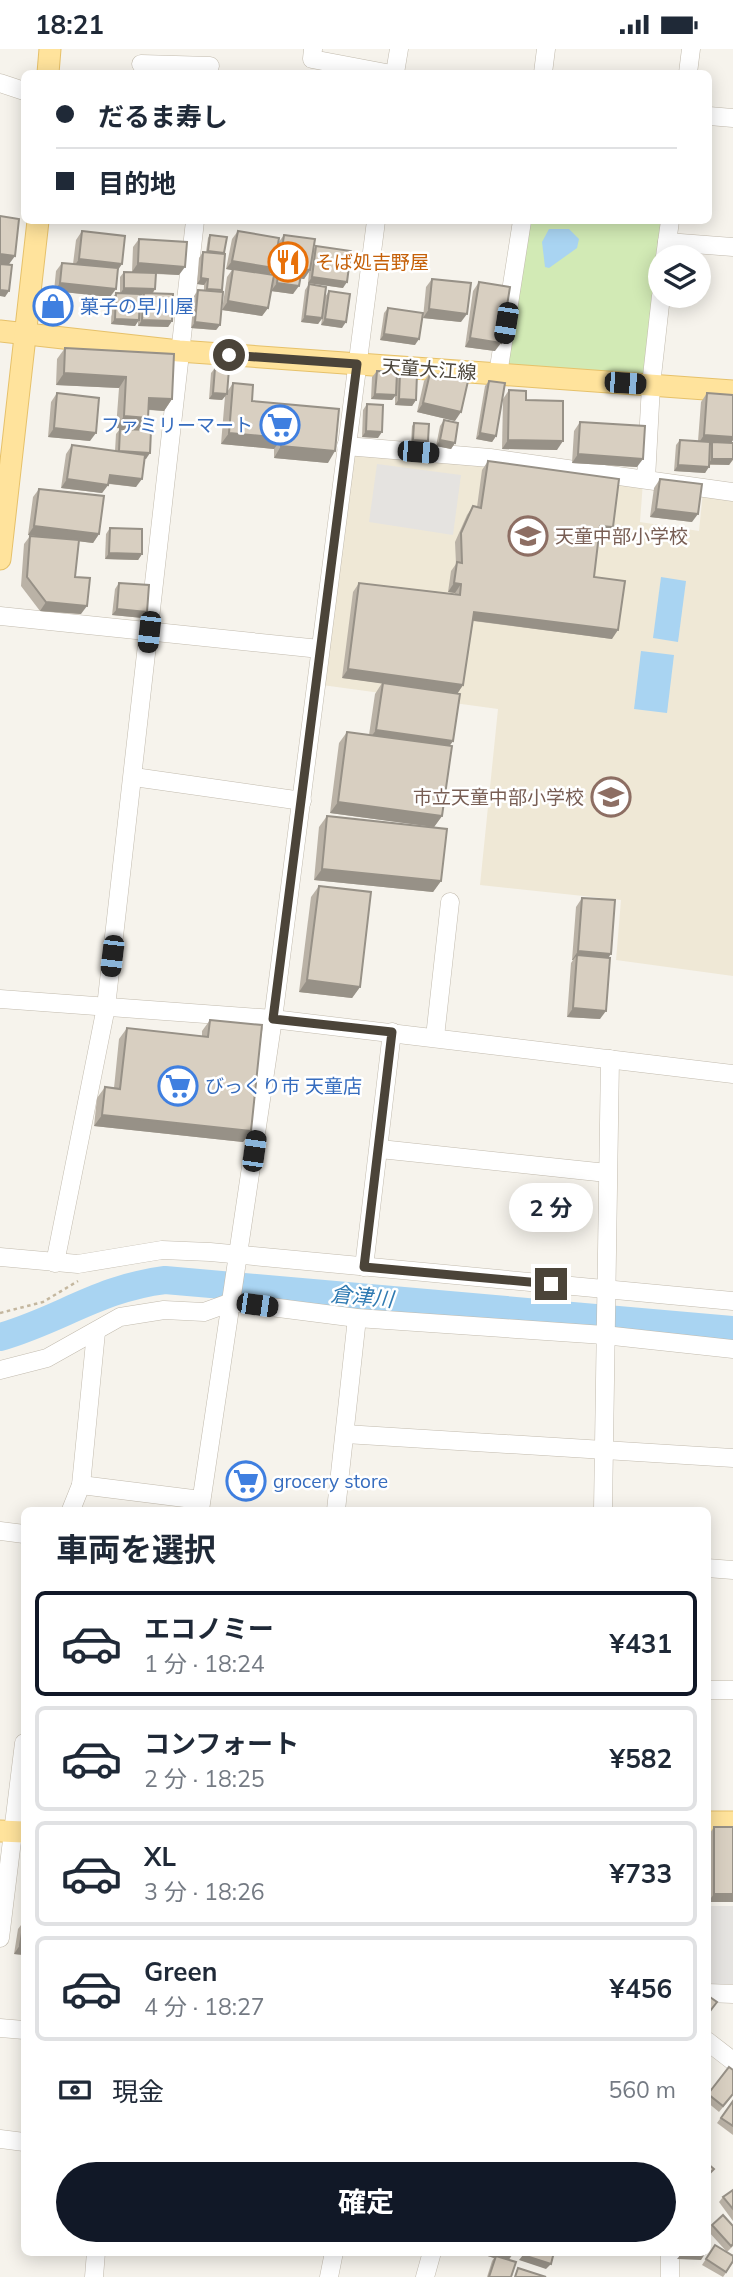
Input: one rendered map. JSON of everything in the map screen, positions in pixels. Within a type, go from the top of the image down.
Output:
[{"type":"main road","points":[[48,70],[50,49]]},
{"type":"main road","points":[[0,559],[38,224]]},
{"type":"main road","name":"天童大江線","points":[[0,331],[178,351],[733,391]]},
{"type":"main road","points":[[711,1822],[733,1822]]},
{"type":"street","points":[[313,49],[312,59],[370,70]]},
{"type":"street","points":[[396,70],[399,49]]},
{"type":"street","points":[[544,70],[547,49]]},
{"type":"street","points":[[688,70],[691,49]]},
{"type":"street","points":[[141,64],[210,63]]},
{"type":"street","points":[[0,83],[21,90]]},
{"type":"street","points":[[712,116],[733,118]]},
{"type":"street","points":[[55,1263],[106,1007],[134,777],[178,351],[195,224]]},
{"type":"street","points":[[81,1485],[201,1505],[273,1019],[376,224]]},
{"type":"street","points":[[498,375],[522,224]]},
{"type":"street","points":[[667,245],[670,224]]},
{"type":"street","points":[[711,248],[733,247]]},
{"type":"street","points":[[646,479],[651,385],[660,308]]},
{"type":"street","points":[[0,319],[25,334]]},
{"type":"street","points":[[0,344],[25,334]]},
{"type":"street","points":[[346,446],[490,458],[733,492]]},
{"type":"street","points":[[0,616],[320,649]]},
{"type":"street","points":[[134,777],[302,801]]},
{"type":"street","points":[[435,1037],[450,902]]},
{"type":"street","points":[[0,999],[273,1019],[733,1074]]},
{"type":"street","points":[[364,1267],[392,1032]]},
{"type":"street","points":[[603,1507],[604,1297],[610,1059]]},
{"type":"street","points":[[380,1149],[607,1173]]},
{"type":"street","points":[[0,1257],[78,1264],[162,1250],[364,1267],[604,1297],[733,1301]]},
{"type":"street","points":[[0,1370],[47,1358],[120,1317],[141,1312],[204,1312],[232,1302],[357,1318],[604,1335],[733,1349]]},
{"type":"street","points":[[336,1507],[357,1318]]},
{"type":"street","points":[[72,1507],[81,1485],[96,1332]]},
{"type":"street","points":[[345,1434],[733,1458]]},
{"type":"street","points":[[0,1531],[21,1534]]},
{"type":"street","points":[[711,1568],[733,1570]]},
{"type":"street","points":[[711,1690],[733,1690]]},
{"type":"street","points":[[0,1938],[21,1767]]},
{"type":"street","points":[[711,1993],[733,1994]]},
{"type":"street","points":[[0,2028],[21,2030]]},
{"type":"street","points":[[711,2044],[733,2061]]},
{"type":"street","points":[[0,2139],[21,2142]]},
{"type":"street","points":[[94,2277],[96,2256]]},
{"type":"street","points":[[329,2277],[333,2256]]},
{"type":"street","points":[[425,2277],[431,2256]]},
{"type":"street","points":[[670,2256],[670,2277]]},
{"type":"path","points":[[0,1313],[43,1302],[78,1282],[78,1264]]},
{"type":"shaded area","name":"市立天童中部小学校","points":[[355,450],[643,482],[640,522],[699,531],[703,491],[733,496],[733,976],[616,960],[621,900],[480,885],[498,709],[322,685]]},
{"type":"shaded area","points":[[377,464],[461,475],[453,535],[369,522]]},
{"type":"shaded area","points":[[711,1906],[733,1906],[733,1984],[711,1984]]},
{"type":"green space","points":[[527,224],[664,224],[661,245],[648,245],[648,308],[654,308],[646,377],[505,368]]},
{"type":"water","points":[[549,229],[569,229],[579,239],[577,248],[549,268],[545,267],[542,242]]},
{"type":"water","points":[[661,577],[686,581],[678,642],[653,638]]},
{"type":"water","points":[[641,651],[674,655],[667,713],[634,709]]},
{"type":"building","points":[[0,216],[19,219],[15,256],[0,254]]},
{"type":"building","points":[[82,231],[125,236],[122,264],[79,259]]},
{"type":"building","points":[[238,231],[279,238],[274,268],[232,261]]},
{"type":"building","points":[[210,235],[227,237],[224,253],[208,251]]},
{"type":"building","points":[[284,235],[315,239],[310,270],[302,269],[299,286],[277,283]]},
{"type":"building","points":[[139,239],[187,242],[185,267],[138,263]]},
{"type":"building","points":[[316,246],[351,251],[347,282],[312,277]]},
{"type":"building","points":[[203,252],[225,254],[222,290],[207,289],[208,279],[201,278]]},
{"type":"building","points":[[62,263],[118,268],[116,289],[60,283]]},
{"type":"building","points":[[0,264],[12,265],[9,291],[0,290]]},
{"type":"building","points":[[233,269],[274,275],[268,308],[228,301]]},
{"type":"building","points":[[124,272],[156,273],[155,289],[124,288]]},
{"type":"building","points":[[432,279],[471,283],[467,314],[429,309]]},
{"type":"building","points":[[479,282],[510,287],[501,343],[470,338]]},
{"type":"building","points":[[309,284],[326,287],[322,318],[305,316]]},
{"type":"building","points":[[198,290],[223,292],[220,325],[195,322]]},
{"type":"building","points":[[329,291],[350,294],[346,322],[325,319]]},
{"type":"building","points":[[116,293],[140,294],[139,320],[115,319]]},
{"type":"building","points":[[144,293],[173,294],[172,321],[142,320]]},
{"type":"building","points":[[388,308],[423,313],[419,339],[384,334]]},
{"type":"building","points":[[65,348],[174,354],[172,399],[149,398],[148,418],[124,416],[126,377],[64,373]]},
{"type":"building","points":[[215,368],[229,369],[227,394],[213,393]]},
{"type":"building","points":[[377,371],[397,372],[396,395],[375,394]]},
{"type":"building","points":[[400,373],[417,374],[416,400],[399,399]]},
{"type":"building","points":[[430,373],[468,381],[461,412],[423,403]]},
{"type":"building","points":[[489,381],[505,383],[496,436],[480,433]]},
{"type":"building","points":[[233,383],[253,385],[252,401],[339,409],[335,451],[281,446],[282,438],[229,433]]},
{"type":"building","points":[[509,390],[526,391],[526,400],[563,401],[563,441],[508,440]]},
{"type":"building","points":[[57,393],[99,398],[96,433],[54,428]]},
{"type":"building","points":[[707,393],[733,395],[733,437],[704,435]]},
{"type":"building","points":[[367,404],[383,405],[382,432],[366,431]]},
{"type":"building","points":[[444,420],[458,423],[455,443],[440,440]]},
{"type":"building","points":[[580,422],[645,426],[643,459],[578,454]]},
{"type":"building","points":[[414,423],[429,424],[428,441],[413,440]]},
{"type":"building","points":[[120,429],[151,430],[150,453],[119,451]]},
{"type":"building","points":[[680,440],[710,442],[709,467],[678,465]]},
{"type":"building","points":[[712,442],[733,443],[733,459],[712,459]]},
{"type":"building","points":[[72,445],[145,455],[142,479],[110,475],[108,485],[67,479]]},
{"type":"building","points":[[488,461],[619,479],[613,527],[600,526],[594,577],[625,581],[618,630],[474,612],[463,685],[348,669],[359,583],[460,595],[461,584],[454,583],[457,562],[462,563],[461,533],[473,506],[481,508]]},
{"type":"building","points":[[660,479],[702,484],[698,514],[656,509]]},
{"type":"building","points":[[39,489],[104,496],[99,534],[34,526]]},
{"type":"building","points":[[110,528],[142,529],[142,554],[109,553]]},
{"type":"building","points":[[30,536],[79,540],[75,577],[90,578],[87,606],[46,602],[27,577]]},
{"type":"building","points":[[119,583],[149,585],[147,612],[117,609]]},
{"type":"building","points":[[383,683],[460,694],[453,741],[376,730]]},
{"type":"building","points":[[347,732],[452,746],[442,816],[338,802]]},
{"type":"building","points":[[327,816],[447,829],[441,881],[322,869]]},
{"type":"building","points":[[319,886],[371,892],[360,987],[307,980]]},
{"type":"building","points":[[582,898],[615,900],[611,954],[578,951]]},
{"type":"building","points":[[577,955],[610,958],[606,1011],[573,1008]]},
{"type":"building","points":[[210,1020],[262,1025],[251,1131],[102,1115],[105,1087],[120,1089],[127,1028],[208,1037]]},
{"type":"building","points":[[714,1827],[733,1827],[733,1894],[714,1894]]},
{"type":"building","points":[[711,1998],[717,2002],[711,2010]]},
{"type":"building","points":[[729,2067],[733,2070],[733,2094],[723,2106],[711,2096],[711,2090]]},
{"type":"building","points":[[733,2101],[733,2126],[721,2118]]},
{"type":"building","points":[[733,2190],[733,2209],[723,2197]]},
{"type":"building","points":[[723,2215],[733,2226],[731,2246],[712,2225]]},
{"type":"building","points":[[715,2245],[733,2256],[726,2272],[706,2259],[711,2256]]},
{"type":"building","points":[[496,2256],[516,2262],[511,2277],[489,2277]]},
{"type":"building","points":[[526,2256],[553,2256],[551,2264]]},
{"type":"building","points":[[518,2268],[546,2277],[515,2277]]},
{"type":"waterway","name":"倉津川","points":[[0,1337],[120,1290],[165,1280],[733,1330]]},
{"type":"place","name":"そば処吉野屋","points":[[288,262]]},
{"type":"place","name":"菓子の早川屋","points":[[53,306]]},
{"type":"place","name":"ファミリーマート","points":[[280,425]]},
{"type":"place","name":"天童中部小学校","points":[[528,536]]},
{"type":"place","name":"市立天童中部小学校","points":[[611,797]]},
{"type":"place","name":"びっくり市 天童店","points":[[178,1086]]},
{"type":"place","name":"grocery store","points":[[246,1481]]},
{"type":"route","points":[[229,355],[357,364],[273,1019],[392,1032],[364,1267],[551,1284]]}]
